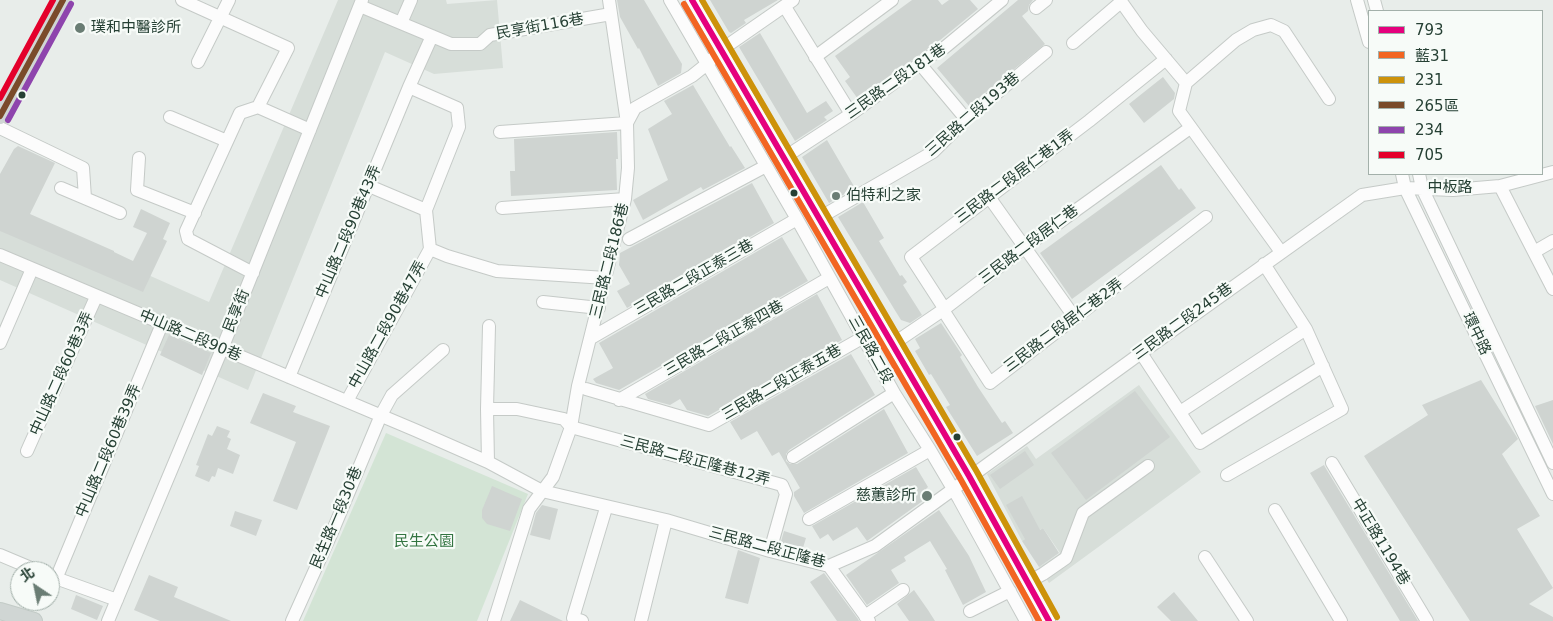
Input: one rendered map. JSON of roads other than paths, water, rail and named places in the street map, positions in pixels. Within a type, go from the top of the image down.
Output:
[{"type":"main road","points":[[0,116],[63,0]]},
{"type":"main road","points":[[0,611],[34,621]]},
{"type":"street","points":[[182,0],[220,19],[288,48],[258,106],[240,113],[186,231],[188,240],[253,273]]},
{"type":"street","points":[[198,62],[229,0]]},
{"type":"street","points":[[401,23],[411,0]]},
{"type":"street","name":"三民路二段186巷","points":[[542,491],[553,477],[571,428],[578,386],[625,199],[628,168],[627,123],[609,0]]},
{"type":"street","name":"三民路二段","points":[[670,0],[798,219],[862,338],[953,488],[1026,621]]},
{"type":"street","name":"三民路二段","points":[[692,0],[969,476],[1049,621]]},
{"type":"street","points":[[815,57],[892,0]]},
{"type":"street","name":"三民路二段181巷","points":[[784,157],[851,114],[944,48],[1002,0]]},
{"type":"street","points":[[1357,0],[1368,38]]},
{"type":"street","points":[[1073,42],[1120,1],[1142,31],[1186,83]]},
{"type":"street","name":"民享街116巷","points":[[361,3],[401,23],[451,44],[480,44],[490,35],[611,14]]},
{"type":"street","name":"民享街","points":[[108,621],[222,349],[361,3]]},
{"type":"street","points":[[500,132],[627,123],[635,108],[692,76],[721,50],[789,4],[815,57],[851,114]]},
{"type":"street","points":[[1281,252],[1179,111],[1186,83],[1236,40],[1253,30],[1272,25],[1284,31],[1329,99]]},
{"type":"street","name":"中山路二段90巷43弄","points":[[289,377],[432,36]]},
{"type":"street","name":"三民路二段193巷","points":[[819,218],[933,152],[966,119],[1046,52]]},
{"type":"street","name":"三民路二段居仁巷1弄","points":[[944,309],[911,257],[1089,121],[1166,59]]},
{"type":"street","points":[[920,64],[966,119]]},
{"type":"street","points":[[409,87],[457,108],[459,127],[426,210],[430,249],[498,271],[606,278]]},
{"type":"street","points":[[258,106],[310,130]]},
{"type":"street","points":[[170,117],[227,141]]},
{"type":"street","points":[[0,128],[83,168],[85,198]]},
{"type":"street","name":"三民路二段居仁巷","points":[[893,344],[944,309],[1025,247],[1190,128]]},
{"type":"street","points":[[139,158],[137,190],[195,213]]},
{"type":"street","points":[[629,239],[766,166]]},
{"type":"street","name":"環中路","points":[[1402,175],[1405,188],[1553,494]]},
{"type":"street","name":"環中路","points":[[1419,175],[1422,188],[1553,463]]},
{"type":"street","name":"中板路","points":[[1405,188],[1453,190],[1500,186],[1542,175]]},
{"type":"street","points":[[368,186],[426,210]]},
{"type":"street","points":[[1500,186],[1553,289]]},
{"type":"street","points":[[62,188],[120,213]]},
{"type":"street","name":"三民路二段245巷","points":[[969,476],[1362,195],[1405,188]]},
{"type":"street","points":[[989,197],[1074,318]]},
{"type":"street","points":[[502,208],[625,199]]},
{"type":"street","name":"三民路二段居仁巷2弄","points":[[944,309],[990,382],[1206,216]]},
{"type":"street","name":"三民路二段正泰三巷","points":[[591,338],[798,219]]},
{"type":"street","points":[[1534,252],[1553,241]]},
{"type":"street","name":"中山路二段90巷47弄","points":[[347,401],[430,249]]},
{"type":"street","name":"中山路二段90巷","points":[[0,255],[381,415]]},
{"type":"street","points":[[1227,475],[1342,409],[1306,329],[1264,264]]},
{"type":"street","points":[[0,343],[32,270]]},
{"type":"street","name":"三民路二段正泰四巷","points":[[619,400],[829,278]]},
{"type":"street","name":"中山路二段60巷3弄","points":[[27,451],[96,296]]},
{"type":"street","points":[[543,302],[599,308]]},
{"type":"street","name":"中山路二段60巷39弄","points":[[60,561],[162,324]]},
{"type":"street","points":[[488,462],[489,326]]},
{"type":"street","points":[[1180,412],[1306,329]]},
{"type":"street","points":[[862,338],[893,344]]},
{"type":"street","name":"三民路二段正泰五巷","points":[[586,389],[709,425],[862,338]]},
{"type":"street","name":"民生路一段30巷","points":[[292,621],[333,530],[381,415],[392,394],[443,350]]},
{"type":"street","points":[[1140,353],[1200,443],[1323,366]]},
{"type":"street","points":[[793,457],[894,393]]},
{"type":"street","points":[[487,409],[517,409],[564,419],[571,428]]},
{"type":"street","name":"三民路二段正隆巷","points":[[381,415],[488,462],[542,491],[606,508],[666,520],[770,551],[829,566],[875,546],[969,476]]},
{"type":"street","name":"三民路二段正隆巷12弄","points":[[571,428],[782,485],[786,494],[770,551]]},
{"type":"street","points":[[809,519],[930,450]]},
{"type":"street","name":"中正路1194巷","points":[[1332,463],[1427,621]]},
{"type":"street","points":[[1028,582],[1044,574],[1066,558],[1082,513],[1148,466]]},
{"type":"street","points":[[494,621],[529,508],[542,491]]},
{"type":"street","points":[[582,621],[573,618],[606,508]]},
{"type":"street","points":[[1275,510],[1341,621]]},
{"type":"street","points":[[641,621],[666,520]]},
{"type":"street","points":[[0,555],[14,561]]},
{"type":"street","points":[[1205,557],[1247,621]]},
{"type":"street","points":[[829,566],[867,618],[903,590]]},
{"type":"street","points":[[60,580],[117,600]]},
{"type":"street","points":[[970,612],[1010,592]]},
{"type":"place","name":"璞和中醫診所","points":[[80,28]]},
{"type":"place","name":"伯特利之家","points":[[836,196]]},
{"type":"place","name":"慈蕙診所","points":[[927,496]]},
{"type":"park label","name":"民生公園","points":[[424,542]]}]
